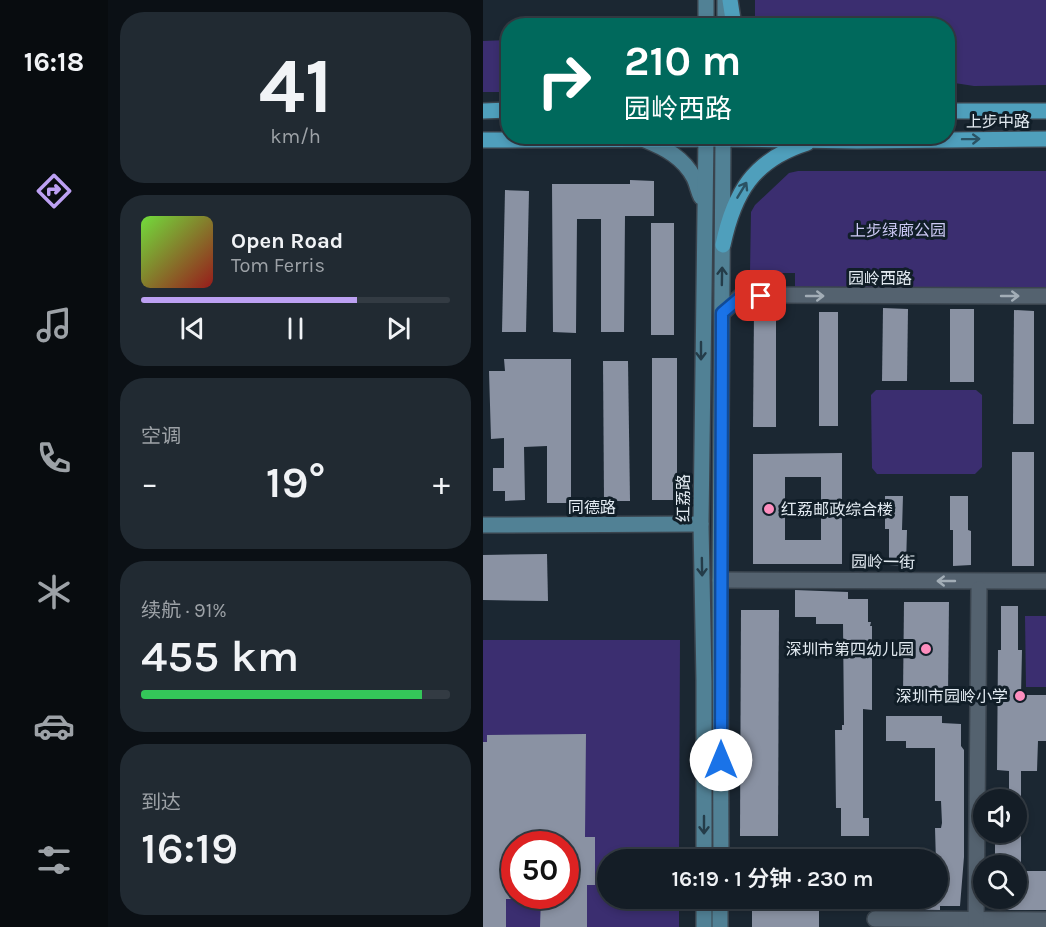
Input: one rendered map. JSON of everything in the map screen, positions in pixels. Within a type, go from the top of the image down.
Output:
[{"type":"main road","points":[[706,0],[706,18]]},
{"type":"main road","points":[[725,0],[725,18]]},
{"type":"main road","points":[[730,0],[733,18]]},
{"type":"main road","points":[[483,111],[501,110]]},
{"type":"main road","name":"上步中路","points":[[955,111],[1046,111]]},
{"type":"main road","name":"上步中路","points":[[955,139],[1046,139]]},
{"type":"main road","name":"上步中路","points":[[483,140],[501,140]]},
{"type":"main road","points":[[654,144],[666,148],[680,160],[694,178],[702,199],[705,229]]},
{"type":"main road","name":"红荔路","points":[[704,849],[701,524],[706,144]]},
{"type":"main road","points":[[721,849],[723,144]]},
{"type":"main road","points":[[723,245],[735,202],[752,176],[782,153],[805,144]]},
{"type":"main road","name":"同德路","points":[[483,525],[701,524]]},
{"type":"main road","points":[[704,909],[704,927]]},
{"type":"main road","points":[[720,909],[720,927]]},
{"type":"street","name":"园岭西路","points":[[722,313],[742,296],[1046,296]]},
{"type":"street","name":"园岭一街","points":[[720,580],[1046,581]]},
{"type":"street","points":[[976,923],[978,589]]},
{"type":"street","points":[[875,919],[976,923],[1046,920]]},
{"type":"green space","points":[[755,0],[1046,0],[1046,85],[974,86],[955,83],[955,18],[755,18]]},
{"type":"green space","points":[[501,40],[501,92],[483,92],[483,41]]},
{"type":"green space","name":"上步绿廊公园","points":[[798,171],[1046,171],[1046,289],[795,289],[795,273],[750,273],[751,212],[755,205],[789,173]]},
{"type":"green space","points":[[876,390],[976,390],[982,395],[982,467],[975,474],[877,474],[872,468],[871,395]]},
{"type":"green space","points":[[1025,616],[1046,616],[1046,687],[1026,687]]},
{"type":"green space","points":[[483,640],[680,640],[679,849],[597,849],[597,909],[679,909],[679,927],[483,927]]},
{"type":"building","points":[[630,180],[654,181],[654,216],[625,216],[624,332],[601,332],[601,219],[577,219],[576,333],[553,332],[552,184],[630,184]]},
{"type":"building","points":[[505,190],[529,191],[526,332],[502,332]]},
{"type":"building","points":[[651,223],[674,223],[674,335],[651,335]]},
{"type":"building","points":[[883,308],[908,309],[907,381],[882,381]]},
{"type":"building","points":[[950,309],[974,309],[974,382],[950,382]]},
{"type":"building","points":[[1014,310],[1034,311],[1034,424],[1013,424]]},
{"type":"building","points":[[754,311],[776,311],[776,427],[753,427]]},
{"type":"building","points":[[819,312],[838,312],[838,426],[819,426]]},
{"type":"building","points":[[652,358],[677,358],[677,500],[652,500]]},
{"type":"building","points":[[504,359],[571,359],[571,503],[547,503],[547,446],[524,447],[525,500],[505,501],[505,491],[493,491],[493,468],[504,468],[504,438],[491,439],[489,371],[505,371]]},
{"type":"building","points":[[603,361],[628,361],[630,501],[604,501]]},
{"type":"building","points":[[1012,452],[1034,452],[1034,566],[1012,566]]},
{"type":"building","name":"红荔邮政综合楼","points":[[842,453],[842,564],[753,564],[753,454]],"holes":[[[785,477],[821,477],[821,540],[785,540]]]},
{"type":"building","points":[[885,496],[903,496],[902,530],[907,530],[906,566],[889,565],[889,529],[885,529]]},
{"type":"building","points":[[950,496],[968,496],[971,565],[953,566]]},
{"type":"building","points":[[547,554],[548,601],[483,600],[483,555]]},
{"type":"building","points":[[795,590],[848,592],[848,599],[868,599],[868,622],[871,622],[870,626],[872,626],[872,710],[863,709],[863,818],[869,818],[869,836],[841,836],[841,808],[836,808],[835,730],[842,730],[842,725],[844,725],[843,624],[816,624],[816,617],[795,617]]},
{"type":"building","name":"深圳市第四幼儿园","points":[[904,602],[949,602],[948,695],[903,695]]},
{"type":"building","points":[[1001,606],[1018,606],[1018,650],[1022,650],[1021,695],[1046,695],[1046,741],[1038,741],[1037,771],[1021,771],[1021,789],[1009,789],[1009,771],[997,770],[998,650],[1001,650]]},
{"type":"building","points":[[741,610],[779,610],[778,836],[740,836]]},
{"type":"building","points":[[886,716],[942,716],[942,723],[961,724],[961,746],[964,750],[964,857],[960,906],[948,906],[948,849],[936,849],[935,828],[941,828],[942,823],[941,801],[935,801],[935,748],[906,748],[906,741],[886,741]]},
{"type":"building","points":[[586,734],[585,837],[595,837],[595,885],[587,885],[587,927],[540,927],[541,909],[579,909],[579,831],[501,831],[501,909],[506,909],[506,927],[483,927],[483,742],[487,742],[487,735]]},
{"type":"building","points":[[995,843],[1021,843],[1021,855],[995,855]]},
{"type":"building","points":[[1027,871],[1046,871],[1046,910],[995,910],[1027,909]]},
{"type":"building","points":[[752,909],[819,909],[819,927],[752,927]]},
{"type":"building","points":[[885,909],[940,909],[940,910]]},
{"type":"place","name":"红荔邮政综合楼","points":[[769,509]]},
{"type":"place","name":"深圳市第四幼儿园","points":[[926,649]]},
{"type":"place","name":"深圳市园岭小学","points":[[1020,696]]},
{"type":"route","points":[[721,760],[722,313],[742,296],[761,296]]}]
